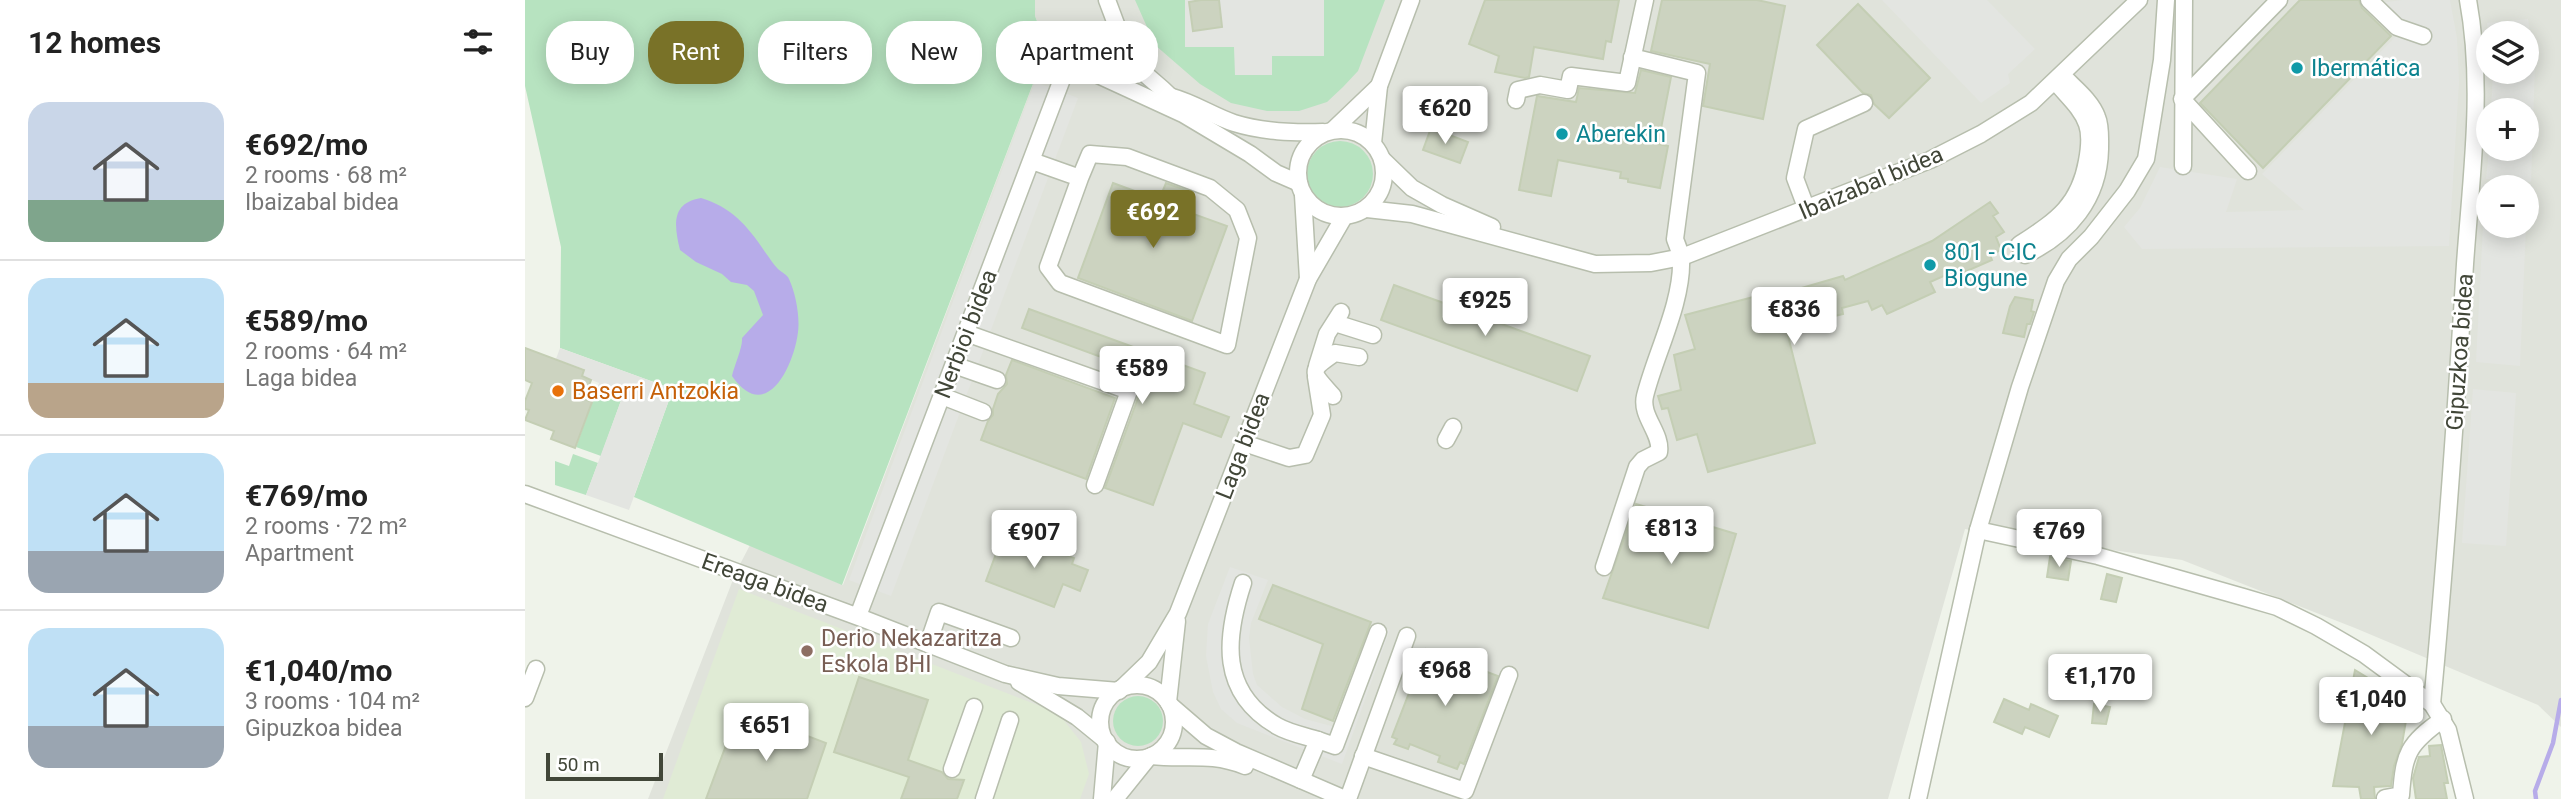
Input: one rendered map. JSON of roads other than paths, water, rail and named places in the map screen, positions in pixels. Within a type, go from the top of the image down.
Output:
[{"type":"street","points":[[1107,0],[1115,21]]},
{"type":"street","points":[[1373,143],[1379,86],[1411,0]]},
{"type":"street","points":[[1516,100],[1518,90],[1540,85],[1568,90],[1571,76],[1627,83],[1644,0]]},
{"type":"street","name":"Ibaizabal bidea","points":[[1367,209],[1412,214],[1595,264],[1651,264],[1682,257],[1930,160],[1971,139],[2031,103],[2139,0]]},
{"type":"street","points":[[1918,799],[1978,530],[2056,281],[2069,259],[2091,237],[2127,191],[2146,159],[2162,60],[2166,0]]},
{"type":"street","points":[[2183,0],[2183,166]]},
{"type":"street","points":[[2182,99],[2279,0]]},
{"type":"street","points":[[2369,0],[2397,27],[2423,36]]},
{"type":"street","name":"Gipuzkoa bidea","points":[[2432,704],[2445,578],[2473,153],[2475,72],[2473,25],[2468,0]]},
{"type":"street","points":[[1604,567],[1637,467],[1643,460],[1659,452],[1660,446],[1648,419],[1644,399],[1666,333],[1680,277],[1682,257],[1675,239],[1697,73],[1632,57]]},
{"type":"street","points":[[2058,78],[2087,101],[2097,117],[2099,162],[2093,189],[2084,209],[2045,245],[2025,255],[2019,245],[2060,218],[2077,197],[2090,148],[2088,127],[2058,78]]},
{"type":"street","name":"Nerbioi bidea","points":[[857,616],[1060,84]]},
{"type":"street","points":[[1118,84],[1183,114],[1250,154],[1301,189],[1321,211],[1344,217],[1356,215],[1367,209],[1383,184],[1382,159],[1373,143],[1360,133],[1348,129],[1283,134],[1233,122],[1193,103],[1172,97]]},
{"type":"street","points":[[1157,84],[1172,97],[1183,114]]},
{"type":"street","points":[[1301,189],[1298,166],[1303,150],[1379,86]]},
{"type":"street","points":[[2182,99],[2248,171]]},
{"type":"street","points":[[1807,210],[1795,178],[1806,129],[1864,103]]},
{"type":"street","points":[[1090,154],[1127,157],[1210,188],[1237,210],[1248,238],[1227,345],[1061,283],[1048,267],[1080,178],[1090,154]]},
{"type":"street","name":"Ibaizabal bidea","points":[[1382,159],[1412,188],[1442,205],[1557,255]]},
{"type":"street","points":[[1032,161],[1080,178]]},
{"type":"street","name":"Laga bidea","points":[[1301,189],[1308,279]]},
{"type":"street","name":"Laga bidea","points":[[1120,690],[1149,662],[1178,613],[1308,279],[1344,217]]},
{"type":"street","points":[[1316,371],[1335,353],[1359,358],[1339,342],[1338,318]]},
{"type":"street","points":[[1244,443],[1289,458],[1305,455],[1322,415],[1316,371],[1327,334],[1338,318]]},
{"type":"street","points":[[1338,318],[1373,335]]},
{"type":"street","points":[[966,333],[1129,391],[1095,485]]},
{"type":"street","points":[[954,365],[997,380]]},
{"type":"street","points":[[1316,371],[1333,397]]},
{"type":"street","points":[[942,396],[983,412]]},
{"type":"street","name":"Ereaga bidea","points":[[525,494],[857,616],[1005,674]]},
{"type":"street","points":[[1978,530],[2098,556],[2277,607],[2316,626],[2364,654],[2432,704],[2448,730],[2465,799]]},
{"type":"street","points":[[1243,583],[1234,609],[1229,638],[1231,664],[1240,689],[1256,710],[1279,727],[1335,746],[1378,632]]},
{"type":"street","points":[[927,644],[939,612],[1011,638]]},
{"type":"street","name":"Laga bidea","points":[[1169,703],[1178,613]]},
{"type":"street","points":[[1005,674],[1058,687],[1120,690],[1134,686],[1147,687],[1159,693],[1206,736],[1236,752],[1346,799],[1407,636]]},
{"type":"street","points":[[525,698],[536,669]]},
{"type":"street","points":[[1005,674],[1077,717],[1125,757],[1199,756],[1226,759],[1271,776],[1301,780]]},
{"type":"street","points":[[1363,756],[1465,791],[1509,675]]},
{"type":"street","points":[[1102,799],[1105,741],[1101,726],[1102,712],[1108,700],[1120,690]]},
{"type":"street","points":[[1115,799],[1150,757],[1168,744],[1173,732],[1174,718],[1169,703]]},
{"type":"street","points":[[952,769],[974,708]]},
{"type":"street","points":[[2385,798],[2401,795],[2403,765],[2418,737],[2443,719]]},
{"type":"street","points":[[984,799],[1010,720]]},
{"type":"street","points":[[1301,780],[1318,740]]},
{"type":"waterway","points":[[2536,799],[2535,791],[2553,743],[2561,700]]},
{"type":"place","name":"Ibermática","points":[[2297,68]]},
{"type":"place","name":"Aberekin","points":[[1562,134]]},
{"type":"place","name":"801 - CIC Biogune","points":[[1930,265]]},
{"type":"place","name":"Baserri Antzokia","points":[[558,391]]},
{"type":"place","name":"Derio Nekazaritza Eskola BHI","points":[[807,651]]}]
